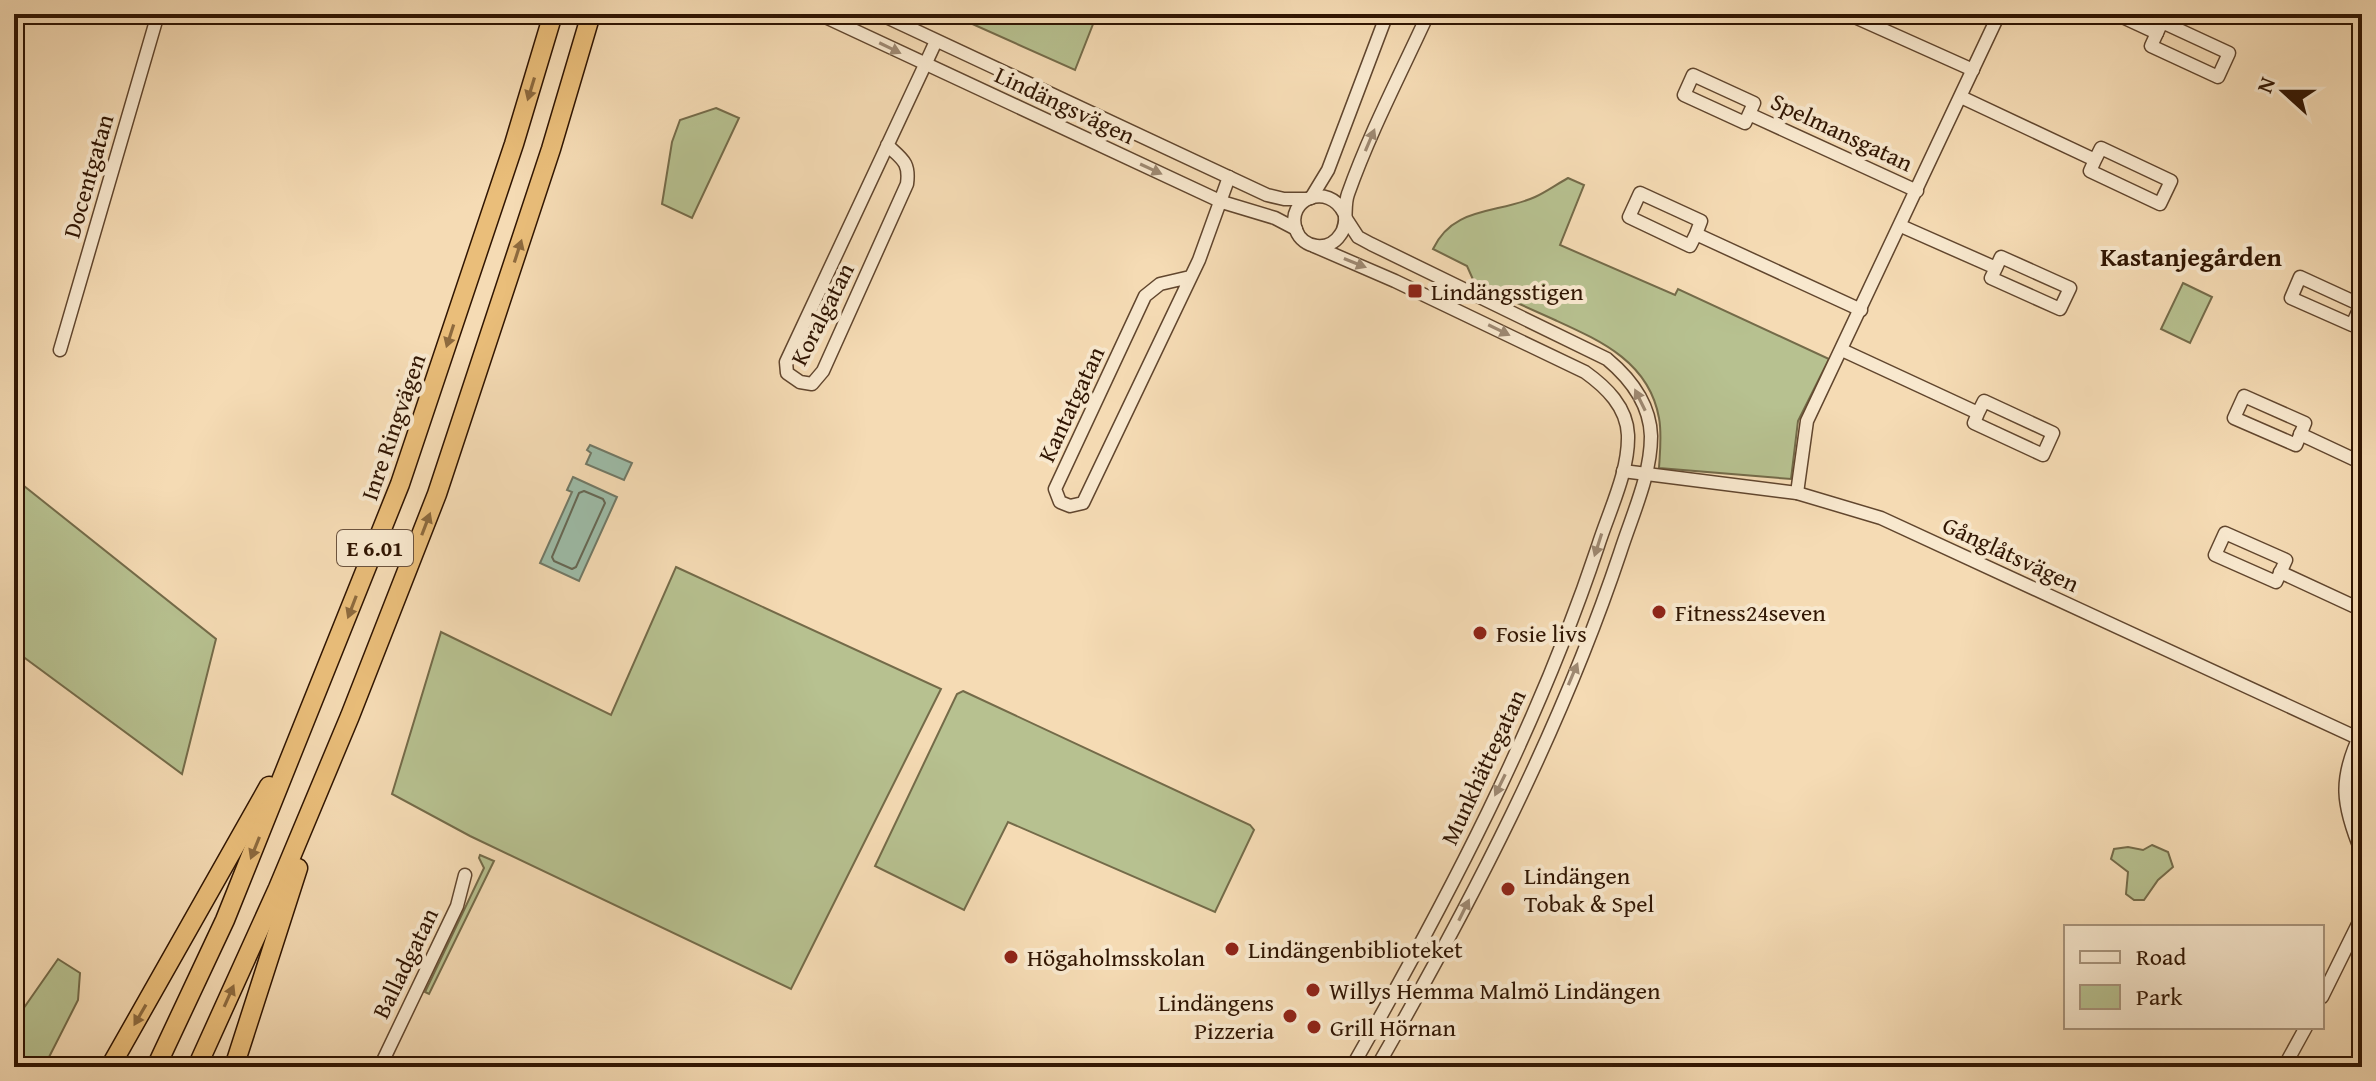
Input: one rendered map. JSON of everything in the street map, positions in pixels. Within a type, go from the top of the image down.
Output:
[{"type":"highway","name":"Inre Ringvägen","points":[[156,1067],[225,920],[400,484],[514,144],[553,14]]},
{"type":"highway","name":"E 6.01","points":[[197,1067],[278,888],[350,716],[437,494],[546,164],[591,14]]},
{"type":"highway","points":[[110,1067],[263,798],[325,676]]},
{"type":"highway","points":[[234,1067],[283,911],[350,716]]},
{"type":"street","name":"Docentgatan","points":[[60,350],[158,14]]},
{"type":"street","name":"Lindängsvägen","points":[[819,14],[1222,202],[1275,218],[1296,229],[1303,240],[1314,246],[1386,276],[1594,378],[1620,406],[1626,421],[1628,442],[1623,471]]},
{"type":"street","name":"Lindängsvägen","points":[[880,14],[1275,198],[1328,197],[1338,203],[1358,237],[1593,352],[1620,370],[1641,398],[1647,415],[1650,449],[1646,475]]},
{"type":"street","points":[[1296,229],[1296,212],[1328,170],[1387,14]]},
{"type":"street","points":[[1314,246],[1325,246],[1339,238],[1344,228],[1348,193],[1428,14]]},
{"type":"street","points":[[1848,14],[1973,70]]},
{"type":"street","name":"Spelmansgatan","points":[[1797,493],[1807,421],[1999,14]]},
{"type":"street","points":[[2116,14],[2157,33]]},
{"type":"street","points":[[2162,22],[2229,53],[2218,77],[2151,46],[2157,33],[2162,22]]},
{"type":"street","name":"Koralgatan","points":[[887,145],[903,159],[909,170],[907,184],[823,371],[812,384],[800,382],[787,373],[786,362],[887,145],[936,41]]},
{"type":"street","name":"Spelmansgatan","points":[[1693,75],[1754,103],[1749,114],[1745,123],[1684,95],[1693,75]]},
{"type":"street","points":[[1961,97],[2095,160]]},
{"type":"street","name":"Spelmansgatan","points":[[1749,114],[1917,191]]},
{"type":"street","points":[[2101,148],[2171,181],[2160,204],[2090,171],[2095,160],[2101,148]]},
{"type":"street","name":"Kantatgatan","points":[[1190,277],[1160,284],[1145,296],[1055,489],[1060,502],[1070,506],[1083,503],[1190,277],[1222,202],[1229,177]]},
{"type":"street","points":[[1640,193],[1701,221],[1696,234],[1690,246],[1629,217],[1640,193]]},
{"type":"street","points":[[1901,226],[1996,268]]},
{"type":"street","points":[[1696,234],[1861,310]]},
{"type":"street","points":[[2001,257],[2070,288],[2060,309],[1991,278],[1996,268],[2001,257]]},
{"type":"street","points":[[2300,277],[2361,305],[2359,317],[2352,325],[2291,298],[2300,277]]},
{"type":"street","points":[[1842,350],[1978,413]]},
{"type":"street","points":[[2244,396],[2305,423],[2300,434],[2296,445],[2234,418],[2244,396]]},
{"type":"street","points":[[1984,401],[2053,433],[2043,455],[1974,423],[1978,413],[1984,401]]},
{"type":"street","points":[[2300,434],[2362,463]]},
{"type":"street","name":"Gånglåtsvägen","points":[[1623,471],[1797,493],[1881,518],[2361,737]]},
{"type":"street","name":"Munkhättegatan","points":[[1352,1067],[1444,901],[1515,754],[1572,618],[1623,471]]},
{"type":"street","name":"Munkhättegatan","points":[[1377,1067],[1462,915],[1535,763],[1601,611],[1646,475]]},
{"type":"street","points":[[2225,533],[2286,560],[2280,572],[2276,582],[2215,555],[2225,533]]},
{"type":"street","points":[[2280,572],[2362,610]]},
{"type":"street","points":[[2361,737],[2350,756],[2343,789],[2350,823],[2362,853]]},
{"type":"street","name":"Balladgatan","points":[[380,1067],[457,906],[465,875]]},
{"type":"street","points":[[2324,993],[2362,916]]},
{"type":"street","points":[[2284,1067],[2305,1029]]},
{"type":"green space","points":[[950,14],[1097,14],[1075,70]]},
{"type":"green space","points":[[716,108],[739,118],[692,218],[662,204],[672,142],[680,120]]},
{"type":"green space","points":[[1568,178],[1584,185],[1560,245],[1675,295],[1678,289],[1829,359],[1798,421],[1791,479],[1659,468],[1659,418],[1654,399],[1634,368],[1589,336],[1475,284],[1467,266],[1433,249],[1452,225],[1464,218],[1535,197]]},
{"type":"green space","points":[[2183,283],[2212,297],[2190,343],[2161,329]]},
{"type":"green space","points":[[14,478],[216,639],[182,774],[14,650]]},
{"type":"green space","points":[[676,567],[941,689],[791,989],[470,836],[392,794],[441,632],[611,715]]},
{"type":"green space","points":[[963,691],[1250,825],[1254,830],[1215,912],[1008,822],[964,910],[875,866],[957,694]]},
{"type":"green space","points":[[2152,845],[2168,852],[2173,867],[2158,880],[2144,900],[2134,900],[2126,894],[2128,872],[2111,859],[2114,849],[2128,847],[2143,850]]},
{"type":"green space","points":[[480,855],[494,861],[429,994],[425,992],[484,868]]},
{"type":"green space","points":[[58,959],[80,973],[78,1000],[44,1067],[24,1067],[14,1060],[14,1049],[20,1040],[14,1035],[14,1022]]},
{"type":"water","points":[[590,445],[632,463],[624,480],[586,464],[591,453],[587,450]]},
{"type":"water","points":[[573,477],[617,497],[579,581],[540,563],[572,492],[567,490]]},
{"type":"place","name":"Lindängsstigen","points":[[1415,291]]},
{"type":"place","name":"Fitness24seven","points":[[1659,612]]},
{"type":"place","name":"Fosie livs","points":[[1480,633]]},
{"type":"place","name":"Lindängen Tobak & Spel","points":[[1508,889]]},
{"type":"place","name":"Lindängenbiblioteket","points":[[1232,949]]},
{"type":"place","name":"Högaholmsskolan","points":[[1011,957]]},
{"type":"place","name":"Willys Hemma Malmö Lindängen","points":[[1313,990]]},
{"type":"place","name":"Lindängens Pizzeria","points":[[1290,1016]]},
{"type":"place","name":"Grill Hörnan","points":[[1314,1027]]},
{"type":"district","name":"Kastanjegården","points":[[2191,256]]}]
